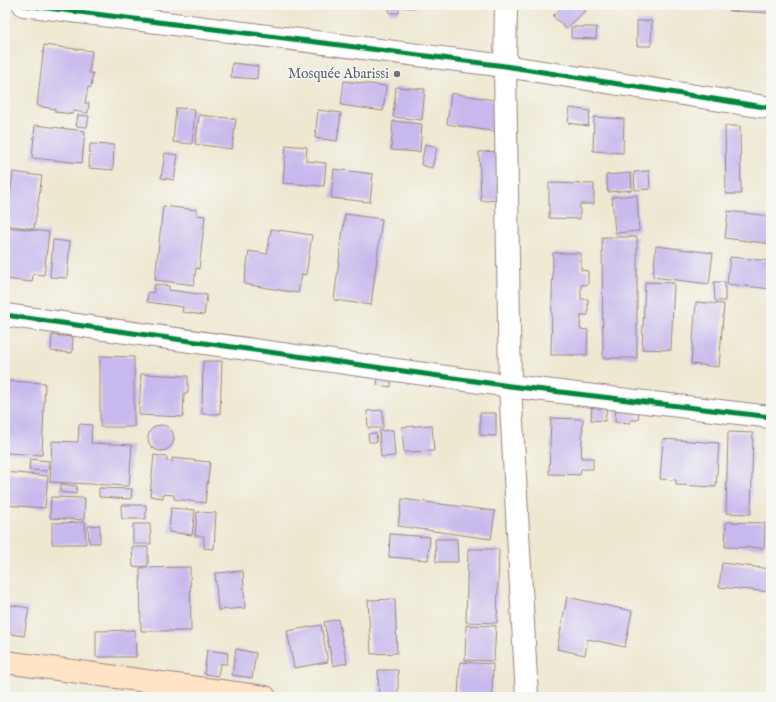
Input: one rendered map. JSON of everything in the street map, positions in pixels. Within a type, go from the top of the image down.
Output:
[{"type":"street","points":[[24,5],[505,66],[771,108]]},
{"type":"street","points":[[506,5],[505,66],[510,386],[527,697]]},
{"type":"street","points":[[5,315],[510,386],[771,417]]},
{"type":"street","points":[[5,662],[265,697]]},
{"type":"building","points":[[390,5],[399,5],[399,13],[389,13]]},
{"type":"building","points":[[403,5],[417,5],[416,8],[403,7]]},
{"type":"building","points":[[564,5],[591,5],[566,29],[553,16]]},
{"type":"building","points":[[729,5],[771,5],[771,13],[729,11]]},
{"type":"building","points":[[637,21],[652,21],[651,46],[637,46]]},
{"type":"building","points":[[571,27],[597,27],[596,39],[571,38]]},
{"type":"building","points":[[44,45],[92,51],[89,73],[93,73],[91,88],[88,87],[85,103],[89,103],[88,113],[73,111],[73,114],[55,112],[55,109],[37,106]]},
{"type":"building","points":[[232,63],[258,66],[257,79],[231,77]]},
{"type":"building","points":[[344,81],[386,86],[383,111],[341,105]]},
{"type":"building","points":[[396,87],[425,89],[422,120],[393,117]]},
{"type":"building","points":[[451,93],[501,101],[497,132],[447,124]]},
{"type":"building","points":[[176,108],[195,109],[192,144],[173,142]]},
{"type":"building","points":[[570,108],[590,111],[588,126],[568,123]]},
{"type":"building","points":[[318,110],[341,113],[337,141],[315,138]]},
{"type":"building","points":[[78,115],[89,116],[87,127],[76,126]]},
{"type":"building","points":[[199,115],[236,119],[232,149],[195,144]]},
{"type":"building","points":[[594,117],[624,119],[623,153],[593,151]]},
{"type":"building","points":[[393,121],[422,124],[420,152],[391,150]]},
{"type":"building","points":[[35,125],[85,131],[82,163],[32,158]]},
{"type":"building","points":[[725,126],[740,126],[741,194],[726,194]]},
{"type":"building","points":[[90,144],[114,145],[113,170],[89,168]]},
{"type":"building","points":[[425,144],[437,147],[432,168],[421,165]]},
{"type":"building","points":[[286,145],[307,147],[306,161],[326,163],[324,186],[283,183]]},
{"type":"building","points":[[507,151],[509,200],[481,201],[479,152]]},
{"type":"building","points":[[165,153],[178,155],[174,180],[161,178]]},
{"type":"building","points":[[334,169],[373,174],[370,202],[331,198]]},
{"type":"building","points":[[649,171],[650,189],[635,190],[634,172]]},
{"type":"building","points":[[13,172],[42,176],[34,229],[6,225]]},
{"type":"building","points":[[631,173],[632,190],[608,192],[606,175]]},
{"type":"building","points":[[549,183],[594,184],[594,204],[580,204],[580,219],[549,218]]},
{"type":"building","points":[[637,195],[639,231],[615,233],[612,197]]},
{"type":"building","points":[[163,206],[197,210],[197,215],[205,216],[199,269],[196,268],[194,285],[155,280]]},
{"type":"building","points":[[770,207],[771,244],[725,238],[728,211],[769,216]]},
{"type":"building","points":[[345,214],[382,219],[371,305],[334,300]]},
{"type":"building","points":[[6,227],[49,232],[44,275],[33,274],[32,282],[5,279]]},
{"type":"building","points":[[271,229],[312,235],[306,275],[302,274],[298,293],[244,284],[249,251],[267,254]]},
{"type":"building","points":[[602,237],[637,237],[637,358],[603,358]]},
{"type":"building","points":[[53,240],[70,242],[67,278],[50,277]]},
{"type":"building","points":[[656,246],[713,253],[709,284],[653,277]]},
{"type":"building","points":[[553,253],[581,253],[581,270],[588,271],[588,284],[581,285],[581,299],[588,299],[588,315],[581,315],[580,329],[588,330],[587,355],[551,355]]},
{"type":"building","points":[[730,257],[771,261],[771,289],[727,284]]},
{"type":"building","points":[[645,282],[674,283],[671,350],[642,349]]},
{"type":"building","points":[[714,282],[725,282],[725,301],[715,301]]},
{"type":"building","points":[[155,284],[169,286],[169,290],[207,295],[204,315],[182,312],[183,307],[147,302],[148,292],[153,293]]},
{"type":"building","points":[[696,302],[724,304],[719,367],[691,364]]},
{"type":"building","points":[[52,335],[73,337],[72,353],[51,351]]},
{"type":"building","points":[[100,356],[134,357],[134,427],[100,427]]},
{"type":"building","points":[[203,361],[222,361],[220,414],[202,414]]},
{"type":"building","points":[[379,369],[392,370],[391,387],[377,385]]},
{"type":"building","points":[[141,374],[188,376],[188,393],[184,393],[183,417],[139,415]]},
{"type":"building","points":[[7,381],[45,383],[42,455],[5,453]]},
{"type":"building","points":[[592,405],[607,406],[605,421],[591,420]]},
{"type":"building","points":[[616,406],[639,408],[638,420],[630,420],[630,423],[615,422]]},
{"type":"building","points":[[383,410],[383,428],[368,428],[367,411]]},
{"type":"building","points":[[480,413],[496,413],[496,436],[480,435]]},
{"type":"building","points":[[551,418],[583,419],[581,458],[593,458],[593,469],[581,469],[580,475],[549,474]]},
{"type":"building","points":[[79,424],[92,425],[91,443],[132,445],[129,486],[50,482],[52,441],[78,442]]},
{"type":"building","points":[[161,425],[170,429],[174,438],[170,447],[161,451],[152,447],[148,438],[152,429]]},
{"type":"building","points":[[432,425],[434,451],[404,452],[402,427]]},
{"type":"building","points":[[393,430],[395,456],[381,457],[379,431]]},
{"type":"building","points":[[728,432],[753,433],[751,514],[726,513]]},
{"type":"building","points":[[376,433],[377,442],[369,442],[368,434]]},
{"type":"building","points":[[663,439],[719,443],[716,487],[676,485],[676,480],[660,479]]},
{"type":"building","points":[[154,455],[167,457],[167,461],[172,462],[172,458],[210,462],[205,503],[174,499],[174,495],[163,494],[163,498],[150,496]]},
{"type":"building","points":[[30,459],[49,461],[48,471],[29,470]]},
{"type":"building","points":[[5,472],[48,476],[45,508],[5,505]]},
{"type":"building","points":[[61,484],[77,486],[76,494],[60,492]]},
{"type":"building","points":[[99,488],[132,489],[131,499],[99,497]]},
{"type":"building","points":[[51,497],[85,498],[84,520],[50,518]]},
{"type":"building","points":[[402,499],[495,511],[491,539],[398,526]]},
{"type":"building","points":[[121,505],[146,505],[146,519],[122,519]]},
{"type":"building","points":[[171,508],[195,510],[192,535],[169,532]]},
{"type":"building","points":[[197,512],[216,513],[214,549],[204,548],[204,536],[195,536]]},
{"type":"building","points":[[85,522],[86,544],[52,544],[52,523]]},
{"type":"building","points":[[726,522],[765,523],[764,548],[725,547]]},
{"type":"building","points":[[133,524],[150,524],[151,544],[133,544]]},
{"type":"building","points":[[768,524],[771,524],[771,549],[767,548]]},
{"type":"building","points":[[100,525],[100,543],[89,543],[88,526]]},
{"type":"building","points":[[390,534],[430,537],[428,560],[389,557]]},
{"type":"building","points":[[435,539],[457,539],[458,562],[436,562]]},
{"type":"building","points":[[132,547],[148,547],[148,566],[133,567]]},
{"type":"building","points":[[468,549],[499,549],[497,623],[466,622]]},
{"type":"building","points":[[722,563],[771,569],[771,592],[719,587]]},
{"type":"building","points":[[190,567],[191,631],[141,631],[140,568]]},
{"type":"building","points":[[243,571],[245,608],[218,610],[215,573]]},
{"type":"building","points":[[567,597],[632,611],[625,647],[588,639],[585,655],[557,649]]},
{"type":"building","points":[[395,599],[397,653],[371,654],[368,600]]},
{"type":"building","points":[[5,604],[29,608],[24,636],[5,633]]},
{"type":"building","points":[[338,619],[347,663],[333,666],[324,622]]},
{"type":"building","points":[[321,625],[328,662],[294,668],[287,631]]},
{"type":"building","points":[[466,625],[496,626],[494,661],[465,660]]},
{"type":"building","points":[[135,630],[136,657],[96,657],[96,631]]},
{"type":"building","points":[[236,649],[256,653],[252,678],[232,675]]},
{"type":"building","points":[[207,650],[228,653],[227,664],[220,664],[218,676],[204,674]]},
{"type":"building","points":[[460,662],[493,664],[492,697],[458,696]]},
{"type":"building","points":[[378,670],[398,670],[398,697],[379,697]]},
{"type":"cycle path","points":[[24,5],[505,66],[771,108]]},
{"type":"cycle path","points":[[5,315],[510,386],[771,417]]},
{"type":"place","name":"Mosquée Abarissi","points":[[397,74]]}]
